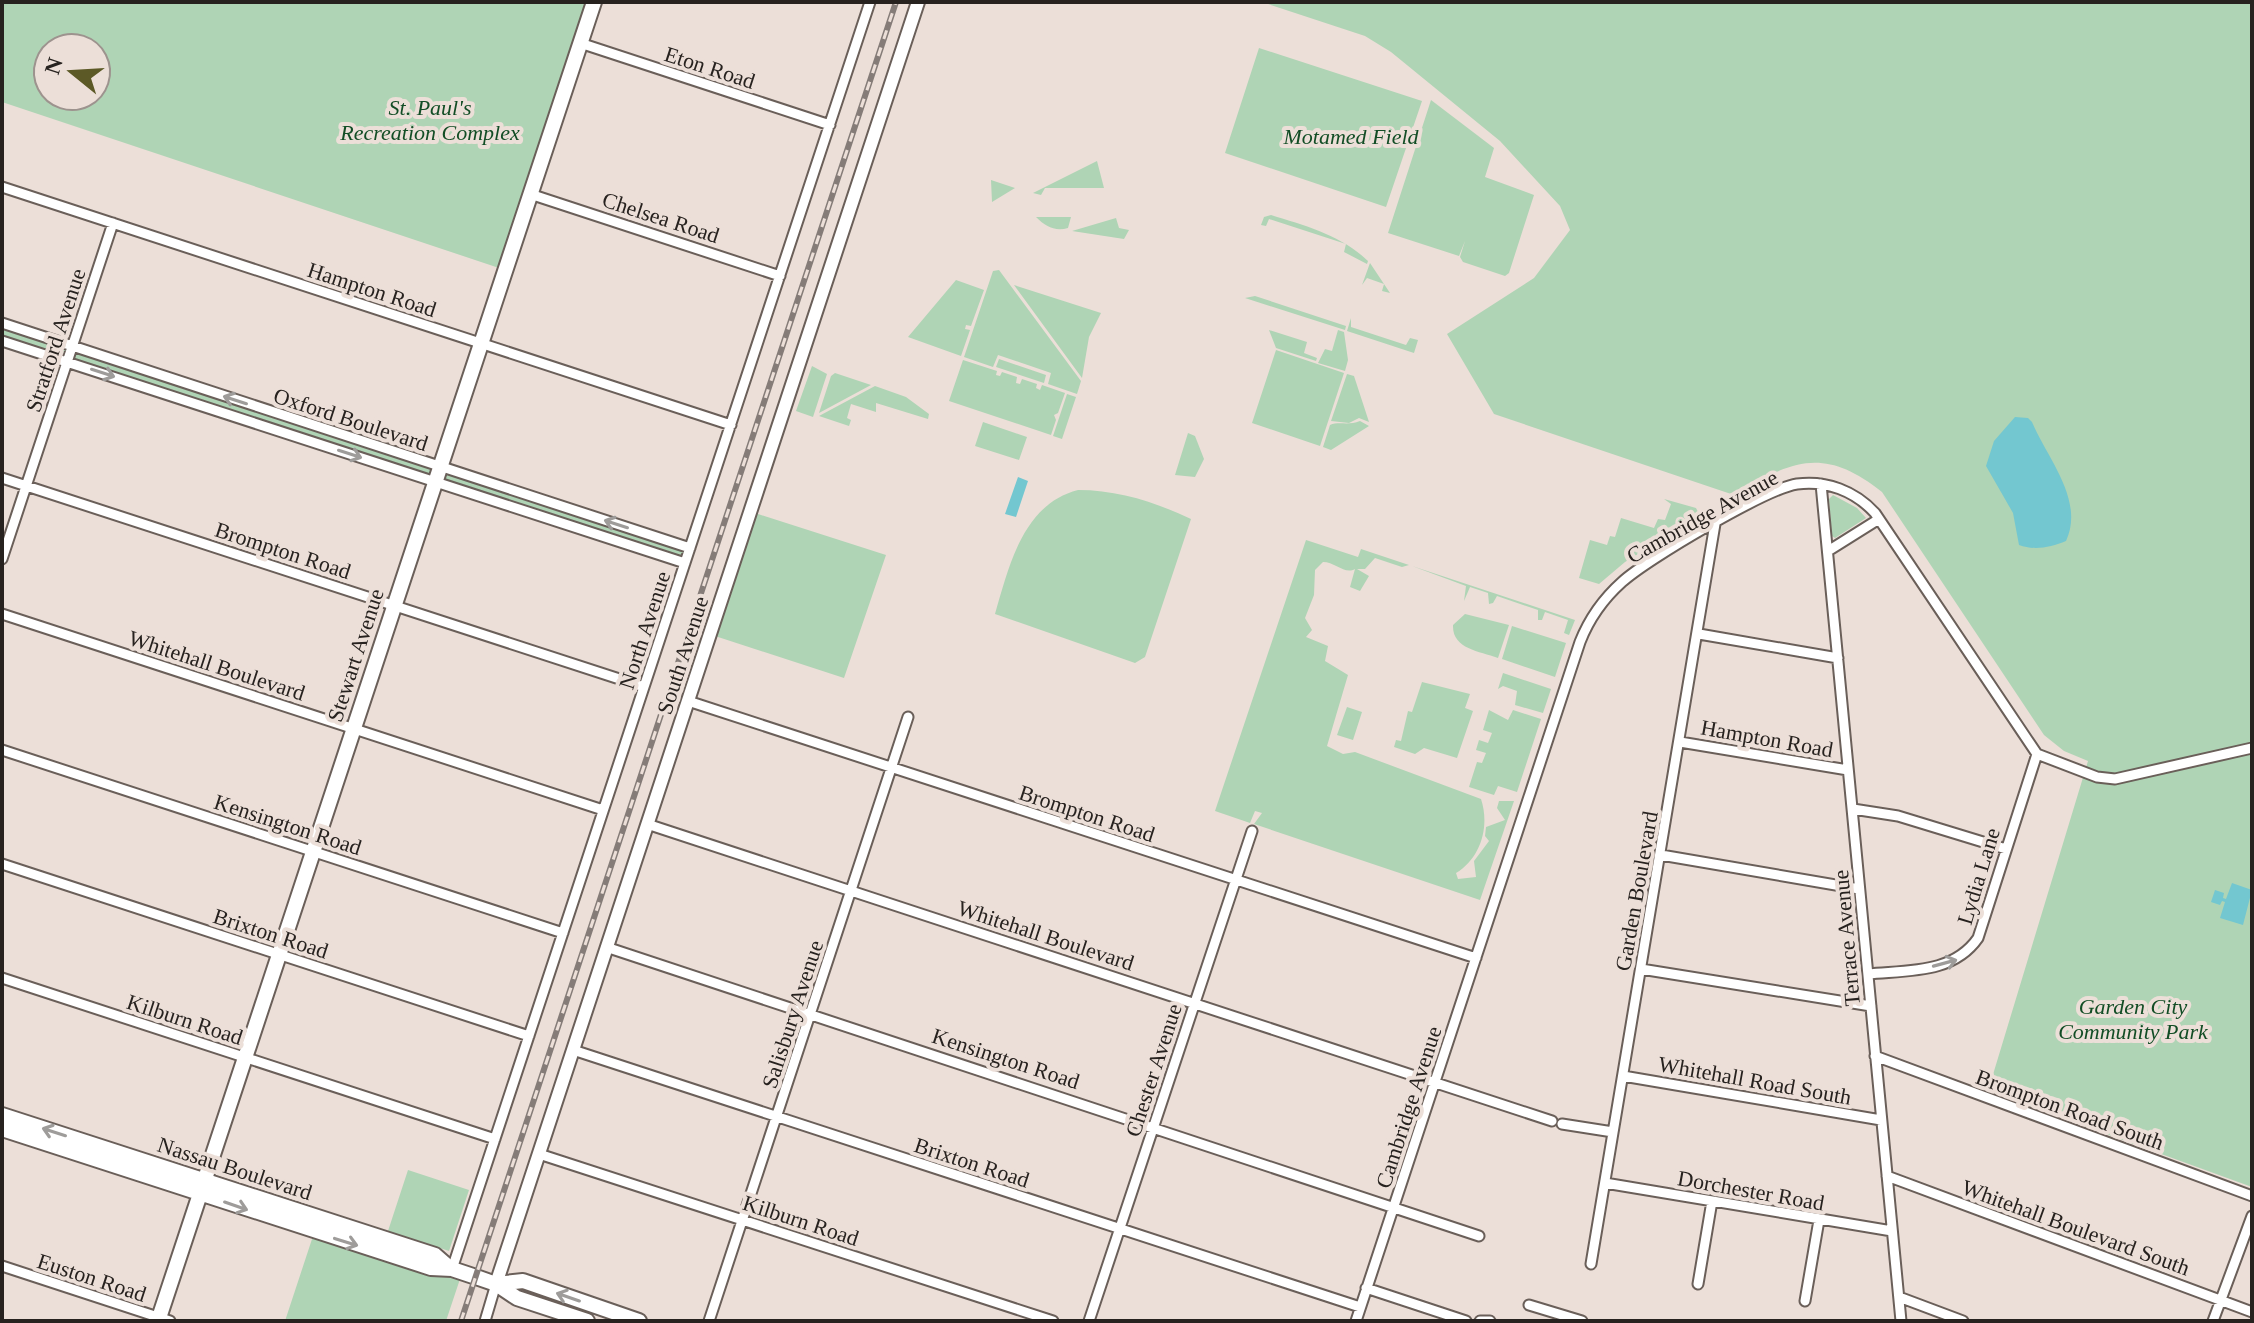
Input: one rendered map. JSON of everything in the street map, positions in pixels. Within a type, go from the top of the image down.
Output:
[{"type":"main road","name":"Stewart Avenue","points":[[163,1320],[279,954],[594,2]]},
{"type":"main road","name":"Nassau Boulevard","points":[[2,1115],[431,1268],[452,1269],[496,1284],[517,1298],[587,1321]]},
{"type":"main road","name":"Nassau Boulevard","points":[[2,1129],[203,1187]]},
{"type":"main road","name":"Nassau Boulevard","points":[[496,1284],[523,1281],[639,1321]]},
{"type":"street","name":"North Avenue","points":[[452,1269],[870,2]]},
{"type":"street","name":"South Avenue","points":[[485,1321],[918,2]]},
{"type":"street","name":"Eton Road","points":[[580,43],[830,125]]},
{"type":"street","name":"Hampton Road","points":[[2,187],[731,425]]},
{"type":"street","name":"Chelsea Road","points":[[530,194],[780,276]]},
{"type":"street","name":"Stratford Avenue","points":[[2,559],[113,223]]},
{"type":"street","name":"Oxford Boulevard","points":[[2,323],[314,425],[564,524],[685,563]]},
{"type":"street","name":"Oxford Boulevard","points":[[2,341],[309,441],[569,509],[690,548]]},
{"type":"street","points":[[190,402],[195,386]]},
{"type":"street","points":[[309,441],[314,425]]},
{"type":"street","name":"Brompton Road","points":[[2,478],[644,687]]},
{"type":"street","name":"Cambridge Avenue","points":[[1356,1321],[1590,620],[1608,595],[1633,573],[1779,489],[1821,484],[1860,499],[1879,519],[2037,754]]},
{"type":"street","name":"Terrace Avenue","points":[[1821,484],[1901,1321]]},
{"type":"street","points":[[564,524],[569,509]]},
{"type":"street","points":[[1828,551],[1879,519]]},
{"type":"street","name":"Garden Boulevard","points":[[1591,1264],[1715,524]]},
{"type":"street","name":"Whitehall Boulevard","points":[[2,614],[603,810]]},
{"type":"street","points":[[1699,634],[1838,658]]},
{"type":"street","name":"Brompton Road","points":[[688,701],[1476,958]]},
{"type":"street","name":"Salisbury Avenue","points":[[709,1321],[908,717]]},
{"type":"street","name":"Hampton Road","points":[[1680,742],[1848,770]]},
{"type":"street","points":[[2037,754],[2066,767],[2115,779],[2252,748]]},
{"type":"street","name":"Kensington Road","points":[[2,750],[563,933]]},
{"type":"street","name":"Lydia Lane","points":[[1868,974],[1943,966],[1968,952],[1978,938],[2037,754]]},
{"type":"street","points":[[1853,809],[1898,816],[2006,849]]},
{"type":"street","name":"Whitehall Boulevard","points":[[647,824],[1435,1081]]},
{"type":"street","name":"Chester Avenue","points":[[1089,1321],[1252,831]]},
{"type":"street","points":[[1661,855],[1859,889]]},
{"type":"street","name":"Brixton Road","points":[[2,864],[529,1036]]},
{"type":"street","name":"Kensington Road","points":[[606,947],[1154,1125],[1479,1236]]},
{"type":"street","points":[[1641,969],[1871,1006]]},
{"type":"street","name":"Kilburn Road","points":[[2,978],[495,1139]]},
{"type":"street","name":"Brixton Road","points":[[573,1050],[1360,1307]]},
{"type":"street","name":"Brompton Road South","points":[[1875,1056],[2252,1196]]},
{"type":"street","name":"Whitehall Road South","points":[[1623,1076],[1881,1120]]},
{"type":"street","points":[[1435,1081],[1557,1123],[1613,1132]]},
{"type":"street","name":"Kilburn Road","points":[[539,1154],[1053,1321]]},
{"type":"street","name":"Whitehall Boulevard South","points":[[1887,1176],[2252,1312]]},
{"type":"street","name":"Dorchester Road","points":[[1605,1183],[1892,1231]]},
{"type":"street","points":[[1698,1284],[1712,1201]]},
{"type":"street","points":[[2213,1321],[2252,1216]]},
{"type":"street","points":[[1805,1301],[1819,1220]]},
{"type":"street","name":"Euston Road","points":[[2,1266],[163,1320]]},
{"type":"street","points":[[1366,1288],[1466,1321]]},
{"type":"street","points":[[1899,1297],[1963,1321]]},
{"type":"street","points":[[1529,1305],[1582,1321]]},
{"type":"street","points":[[1480,1321],[1490,1321]]},
{"type":"green space","name":"St. Paul's Recreation Complex","points":[[2,2],[594,2],[505,270],[2,102]]},
{"type":"green space","name":"Garden City Community Park","points":[[1262,2],[2252,2],[2252,1187],[1988,1091],[2088,761],[2064,751],[2044,735],[1882,492],[1843,468],[1808,463],[1773,473],[1734,495],[1494,414],[1447,334],[1534,278],[1570,230],[1560,206],[1500,141],[1391,52],[1365,36]]},
{"type":"green space","name":"Motamed Field","points":[[1259,48],[1422,101],[1386,207],[1225,153]]},
{"type":"green space","points":[[1431,100],[1494,148],[1485,177],[1534,195],[1509,273],[1505,276],[1463,262],[1460,257],[1465,241],[1459,256],[1388,233]]},
{"type":"green space","points":[[1097,161],[1104,188],[1045,188],[1041,195],[1033,193]]},
{"type":"green space","points":[[991,180],[1015,188],[992,202]]},
{"type":"green space","points":[[1271,215],[1322,232],[1345,244],[1269,219],[1266,226],[1261,225],[1264,217]]},
{"type":"green space","points":[[1036,217],[1071,217],[1068,228],[1055,229]]},
{"type":"green space","points":[[1116,218],[1119,228],[1129,230],[1124,239],[1072,231]]},
{"type":"green space","points":[[1346,244],[1368,261],[1367,264],[1344,252]]},
{"type":"green space","points":[[1370,263],[1384,284],[1367,278],[1362,285]]},
{"type":"green space","points":[[999,270],[1081,381],[1077,394],[1048,384],[1051,373],[998,355],[993,367],[964,357],[993,271]]},
{"type":"green space","points":[[956,280],[984,290],[971,326],[966,325],[965,329],[970,330],[961,356],[908,337]]},
{"type":"green space","points":[[1014,285],[1101,313],[1089,337],[1082,378]]},
{"type":"green space","points":[[1255,296],[1346,326],[1345,330],[1245,298]]},
{"type":"green space","points":[[1351,318],[1351,327],[1406,345],[1410,338],[1418,340],[1414,353],[1347,331]]},
{"type":"green space","points":[[2,325],[688,549],[684,561],[2,339]]},
{"type":"green space","points":[[1269,330],[1307,342],[1304,353],[1317,358],[1316,361],[1276,348]]},
{"type":"green space","points":[[1338,330],[1344,332],[1348,360],[1345,371],[1318,363],[1325,349],[1332,351]]},
{"type":"green space","points":[[1276,350],[1344,373],[1320,446],[1252,423]]},
{"type":"green space","points":[[999,359],[1046,375],[1044,383],[996,367]]},
{"type":"green space","points":[[963,360],[997,371],[996,375],[1000,376],[1002,372],[1017,377],[1016,383],[1020,384],[1022,379],[1037,384],[1036,388],[1040,390],[1042,385],[1065,393],[1058,413],[1054,415],[1056,420],[1051,435],[949,401]]},
{"type":"green space","points":[[812,366],[827,374],[813,417],[796,411]]},
{"type":"green space","points":[[835,373],[871,385],[819,413],[831,376]]},
{"type":"green space","points":[[1347,374],[1354,376],[1369,422],[1359,418],[1349,423],[1331,421]]},
{"type":"green space","points":[[875,386],[906,397],[929,414],[928,419],[876,403],[876,412],[851,404],[847,418],[851,420],[849,426],[819,416]]},
{"type":"green space","points":[[1067,394],[1076,397],[1062,439],[1053,436]]},
{"type":"green space","points":[[1360,421],[1369,426],[1331,450],[1323,447],[1330,425]]},
{"type":"green space","points":[[983,422],[1027,437],[1019,460],[975,446]]},
{"type":"green space","points":[[1188,433],[1195,436],[1204,459],[1195,477],[1175,475]]},
{"type":"green space","points":[[1078,490],[1136,498],[1191,519],[1145,657],[1135,663],[995,614],[1013,557],[1031,523],[1059,497]]},
{"type":"green space","points":[[1833,495],[1857,508],[1866,518],[1835,538],[1832,536],[1829,499]]},
{"type":"green space","points":[[1664,499],[1696,508],[1700,516],[1625,562],[1599,584],[1579,578],[1590,540],[1607,545],[1610,536],[1615,537],[1621,518],[1654,528],[1658,519],[1665,520],[1671,504]]},
{"type":"green space","points":[[755,513],[886,555],[844,678],[715,636]]},
{"type":"green space","points":[[1306,540],[1358,557],[1361,549],[1409,565],[1402,567],[1375,558],[1365,569],[1357,569],[1369,576],[1360,591],[1350,587],[1355,569],[1347,570],[1323,562],[1315,570],[1314,595],[1305,618],[1312,630],[1306,637],[1328,646],[1325,661],[1348,675],[1327,746],[1343,754],[1355,752],[1481,799],[1484,830],[1472,859],[1456,873],[1458,879],[1476,877],[1474,861],[1489,841],[1485,836],[1486,827],[1505,820],[1497,808],[1499,801],[1514,801],[1480,900],[1254,824],[1262,813],[1255,811],[1250,823],[1215,811]]},
{"type":"green space","points":[[1412,566],[1575,620],[1569,635],[1564,633],[1568,620],[1545,612],[1542,620],[1538,620],[1538,610],[1497,596],[1489,604],[1488,593],[1470,587],[1464,601],[1466,586]]},
{"type":"green space","points":[[1465,614],[1509,625],[1498,658],[1468,648],[1457,639],[1453,625]]},
{"type":"green space","points":[[1512,626],[1566,643],[1555,677],[1502,659]]},
{"type":"green space","points":[[1503,673],[1551,689],[1543,713],[1515,705],[1517,691],[1503,686],[1498,689]]},
{"type":"green space","points":[[1422,682],[1470,694],[1465,708],[1473,711],[1457,758],[1424,748],[1415,754],[1394,747],[1396,740],[1401,741],[1408,711],[1412,712]]},
{"type":"green space","points":[[1347,707],[1362,712],[1353,740],[1337,735]]},
{"type":"green space","points":[[1489,710],[1508,720],[1513,710],[1541,719],[1517,792],[1498,786],[1494,795],[1469,787],[1477,762],[1482,763],[1486,753],[1476,750],[1479,740],[1488,743],[1492,733],[1483,730]]},
{"type":"green space","points":[[408,1170],[469,1190],[449,1251],[388,1231]]},
{"type":"green space","points":[[314,1233],[462,1273],[446,1321],[285,1321]]},
{"type":"water","points":[[2015,417],[2028,418],[2032,422],[2068,495],[2071,526],[2066,541],[2055,545],[2031,548],[2019,545],[2013,513],[1986,466],[1994,441]]},
{"type":"water","points":[[1018,477],[1028,481],[1016,517],[1005,514]]},
{"type":"water","points":[[2232,883],[2252,890],[2243,925],[2220,918],[2225,902],[2222,901],[2220,905],[2211,902],[2215,890],[2224,893],[2223,898],[2226,899]]},
{"type":"railway","points":[[461,1321],[896,2]]}]
